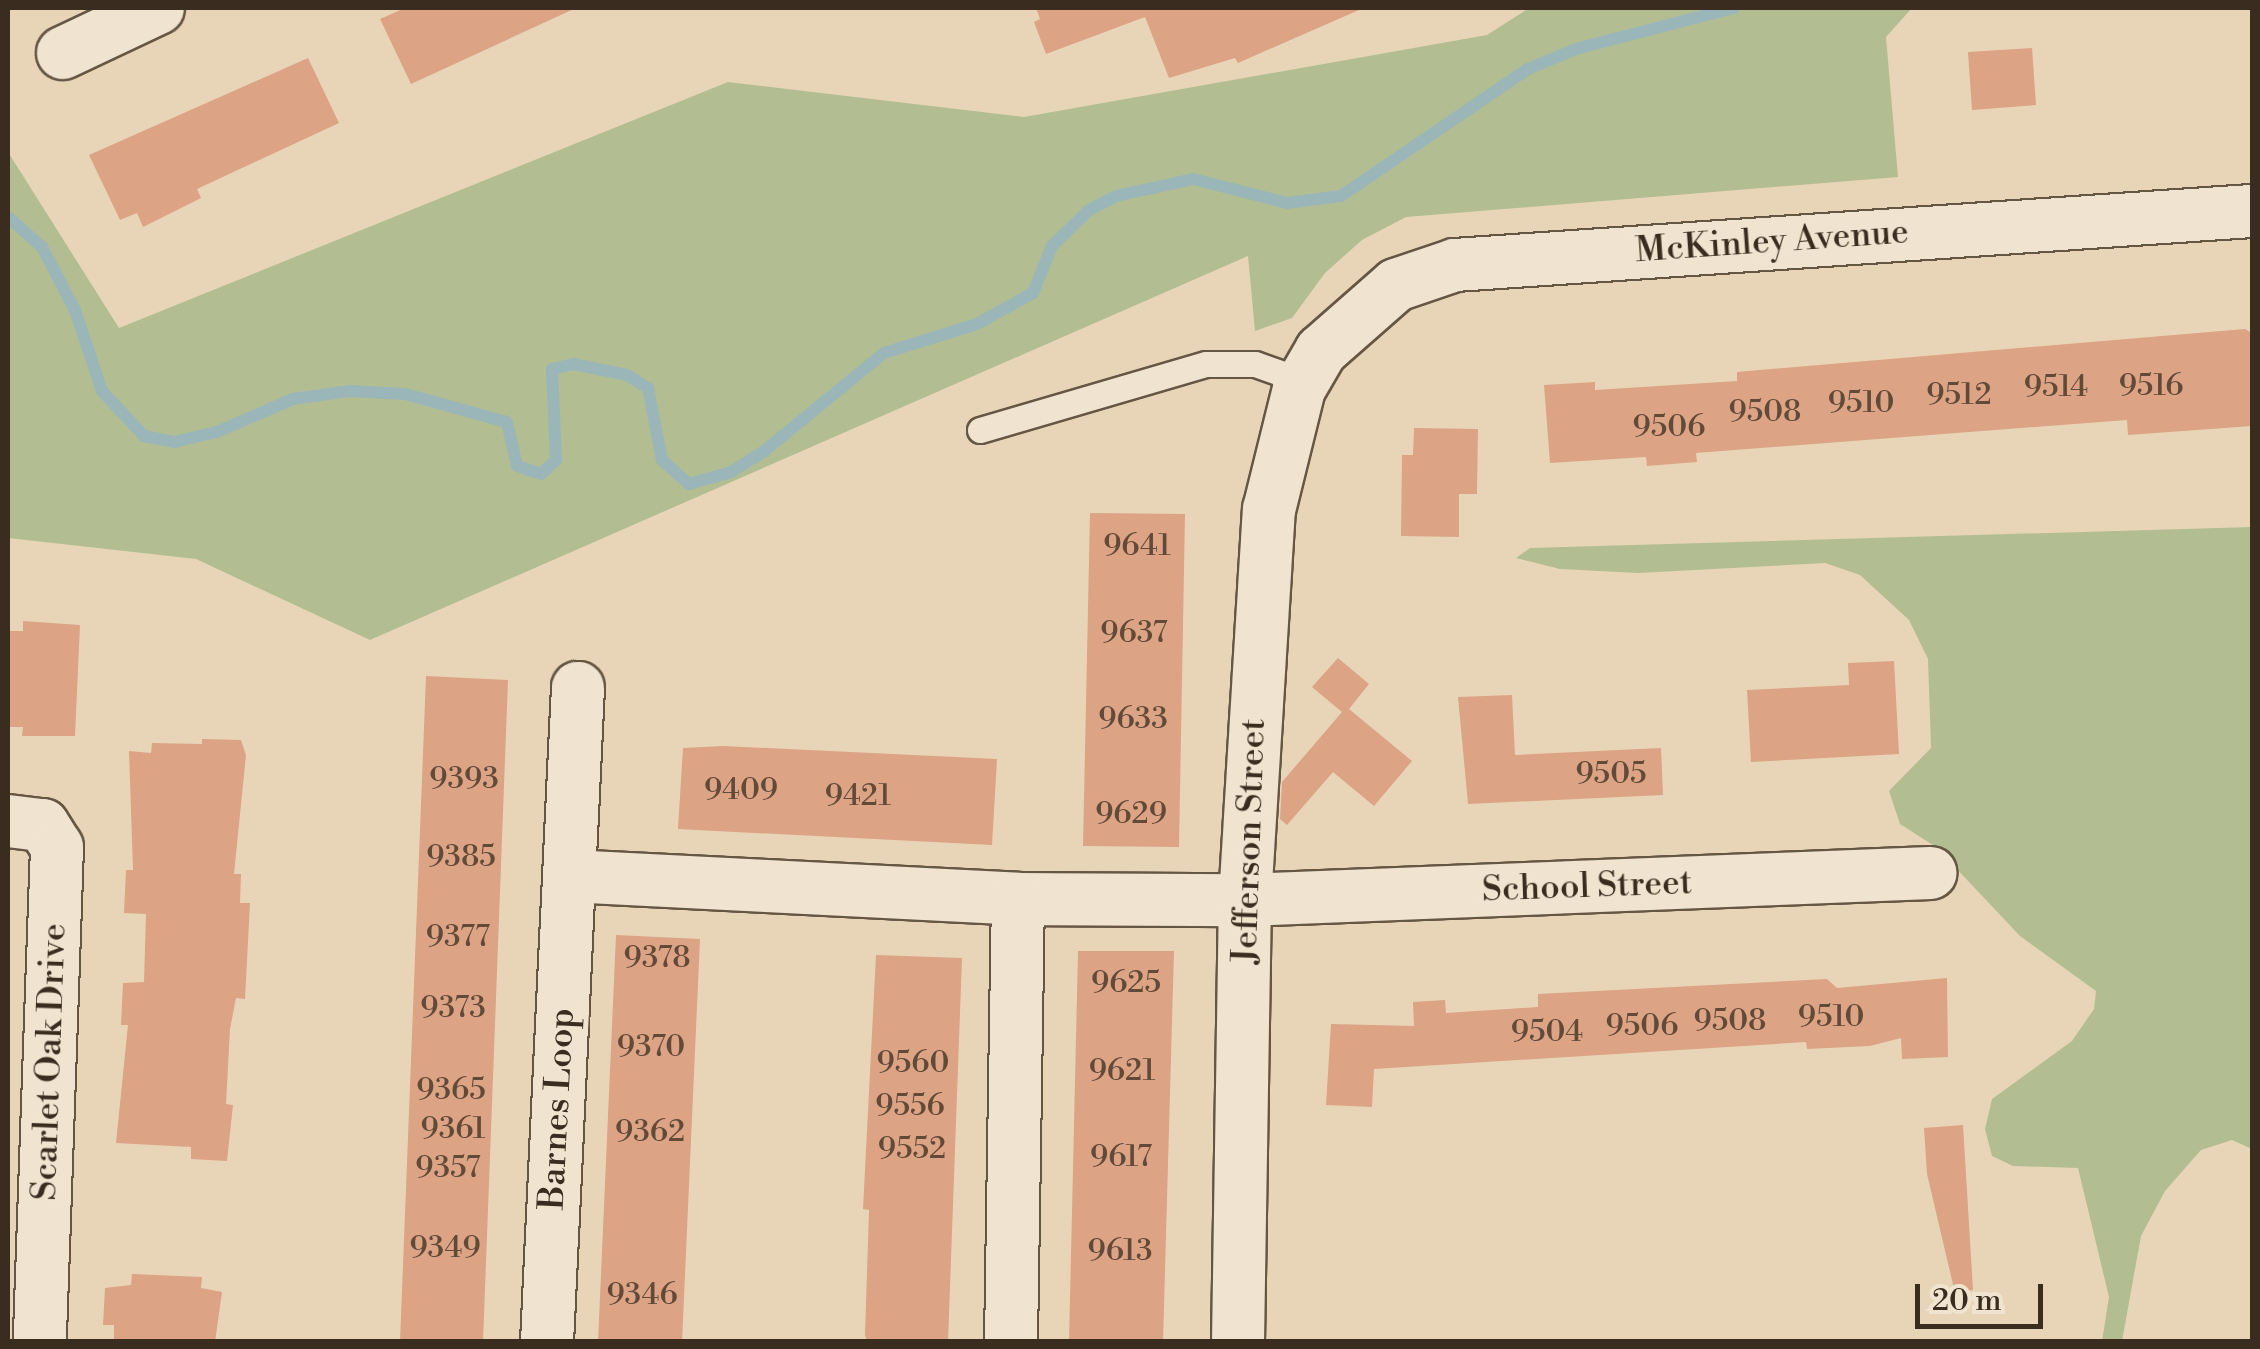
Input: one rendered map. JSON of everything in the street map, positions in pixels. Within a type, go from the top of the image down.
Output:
[{"type":"street","points":[[64,52],[158,8]]},
{"type":"street","name":"McKinley Avenue","points":[[1312,366],[1396,285],[1455,265],[2252,211]]},
{"type":"street","name":"Jefferson Street","points":[[1238,1342],[1245,900],[1269,510],[1278,452],[1312,366]]},
{"type":"street","name":"Barnes Loop","points":[[547,1342],[578,688]]},
{"type":"street","name":"Scarlet Oak Drive","points":[[8,822],[43,825],[58,847],[28,1122],[40,1342]]},
{"type":"street","name":"School Street","points":[[1245,900],[1930,873]]},
{"type":"street","points":[[569,876],[1018,899],[1245,900]]},
{"type":"street","points":[[1011,1342],[1018,899]]},
{"type":"lane","points":[[980,430],[1206,364],[1312,366]]},
{"type":"green space","points":[[1529,8],[1912,8],[1886,37],[1898,177],[1406,217],[1362,240],[1325,273],[1292,318],[1255,331],[1248,256],[370,640],[196,559],[8,538],[8,152],[119,328],[728,82],[1024,117],[1487,35]]},
{"type":"green space","points":[[2252,527],[2252,1149],[2232,1140],[2201,1150],[2165,1191],[2141,1236],[2122,1341],[2102,1341],[2109,1297],[2078,1168],[2013,1166],[1992,1156],[1985,1129],[1992,1099],[2072,1041],[2094,1009],[2096,991],[2020,936],[1936,847],[1900,824],[1889,791],[1931,748],[1928,659],[1909,620],[1860,575],[1825,563],[1638,573],[1560,569],[1516,558],[1530,548]]},
{"type":"building","points":[[405,8],[576,8],[411,84],[380,19]]},
{"type":"building","points":[[1036,8],[1359,10],[1238,63],[1235,58],[1169,78],[1145,17],[1046,54],[1034,22],[1040,19]]},
{"type":"building","points":[[2032,48],[2036,105],[1972,110],[1968,52]]},
{"type":"building","points":[[308,58],[339,123],[197,189],[201,198],[143,227],[137,213],[120,220],[89,155]]},
{"type":"building","points":[[2245,329],[2252,333],[2252,426],[2128,435],[2127,420],[1696,453],[1697,462],[1647,466],[1646,457],[1550,463],[1544,385],[1595,382],[1595,390],[1737,381],[1737,372]]},
{"type":"building","points":[[1414,428],[1478,429],[1477,494],[1459,494],[1459,537],[1401,536],[1402,455],[1413,455]]},
{"type":"building","points":[[1090,513],[1185,514],[1179,847],[1083,846]]},
{"type":"building","points":[[23,621],[80,625],[75,736],[22,736],[23,727],[8,727],[8,631],[23,631]]},
{"type":"building","points":[[1338,658],[1369,684],[1349,709],[1412,761],[1374,806],[1333,772],[1287,825],[1280,819],[1282,782],[1342,712],[1312,687]]},
{"type":"building","points":[[1894,661],[1899,754],[1751,762],[1747,690],[1849,685],[1848,663]]},
{"type":"building","points":[[426,676],[508,680],[483,1342],[400,1342]]},
{"type":"building","points":[[1512,695],[1515,755],[1661,748],[1663,795],[1468,804],[1458,697]]},
{"type":"building","points":[[202,739],[241,740],[246,755],[234,874],[241,874],[240,903],[250,903],[245,999],[236,998],[230,1029],[226,1104],[233,1105],[227,1161],[191,1159],[191,1147],[116,1143],[128,1025],[121,1025],[123,983],[144,982],[146,914],[124,913],[126,870],[133,870],[129,751],[151,753],[152,743],[202,744]]},
{"type":"building","points":[[723,746],[997,759],[992,845],[678,829],[683,748]]},
{"type":"building","points":[[616,935],[700,939],[682,1342],[598,1342]]},
{"type":"building","points":[[1078,951],[1174,951],[1163,1342],[1069,1342]]},
{"type":"building","points":[[876,955],[962,958],[948,1342],[867,1342],[865,1335],[869,1210],[863,1209]]},
{"type":"building","points":[[1947,978],[1948,1057],[1902,1059],[1901,1038],[1870,1046],[1807,1049],[1806,1042],[1374,1069],[1372,1107],[1326,1105],[1331,1024],[1414,1026],[1413,1002],[1445,1000],[1446,1013],[1538,1007],[1538,994],[1827,979],[1837,988]]},
{"type":"building","points":[[1963,1125],[1973,1290],[1955,1293],[1927,1174],[1924,1128]]},
{"type":"building","points":[[132,1274],[202,1277],[201,1288],[222,1292],[215,1342],[114,1342],[114,1325],[103,1325],[105,1288],[131,1285]]},
{"type":"waterway","points":[[8,217],[42,247],[75,310],[102,391],[144,436],[174,442],[217,432],[293,399],[350,391],[405,394],[507,422],[517,466],[541,474],[556,460],[552,369],[574,364],[627,375],[648,388],[662,460],[689,484],[731,472],[763,452],[884,353],[977,324],[1033,293],[1052,246],[1089,210],[1116,196],[1193,179],[1287,203],[1341,196],[1528,69],[1579,48],[1734,8]]}]
